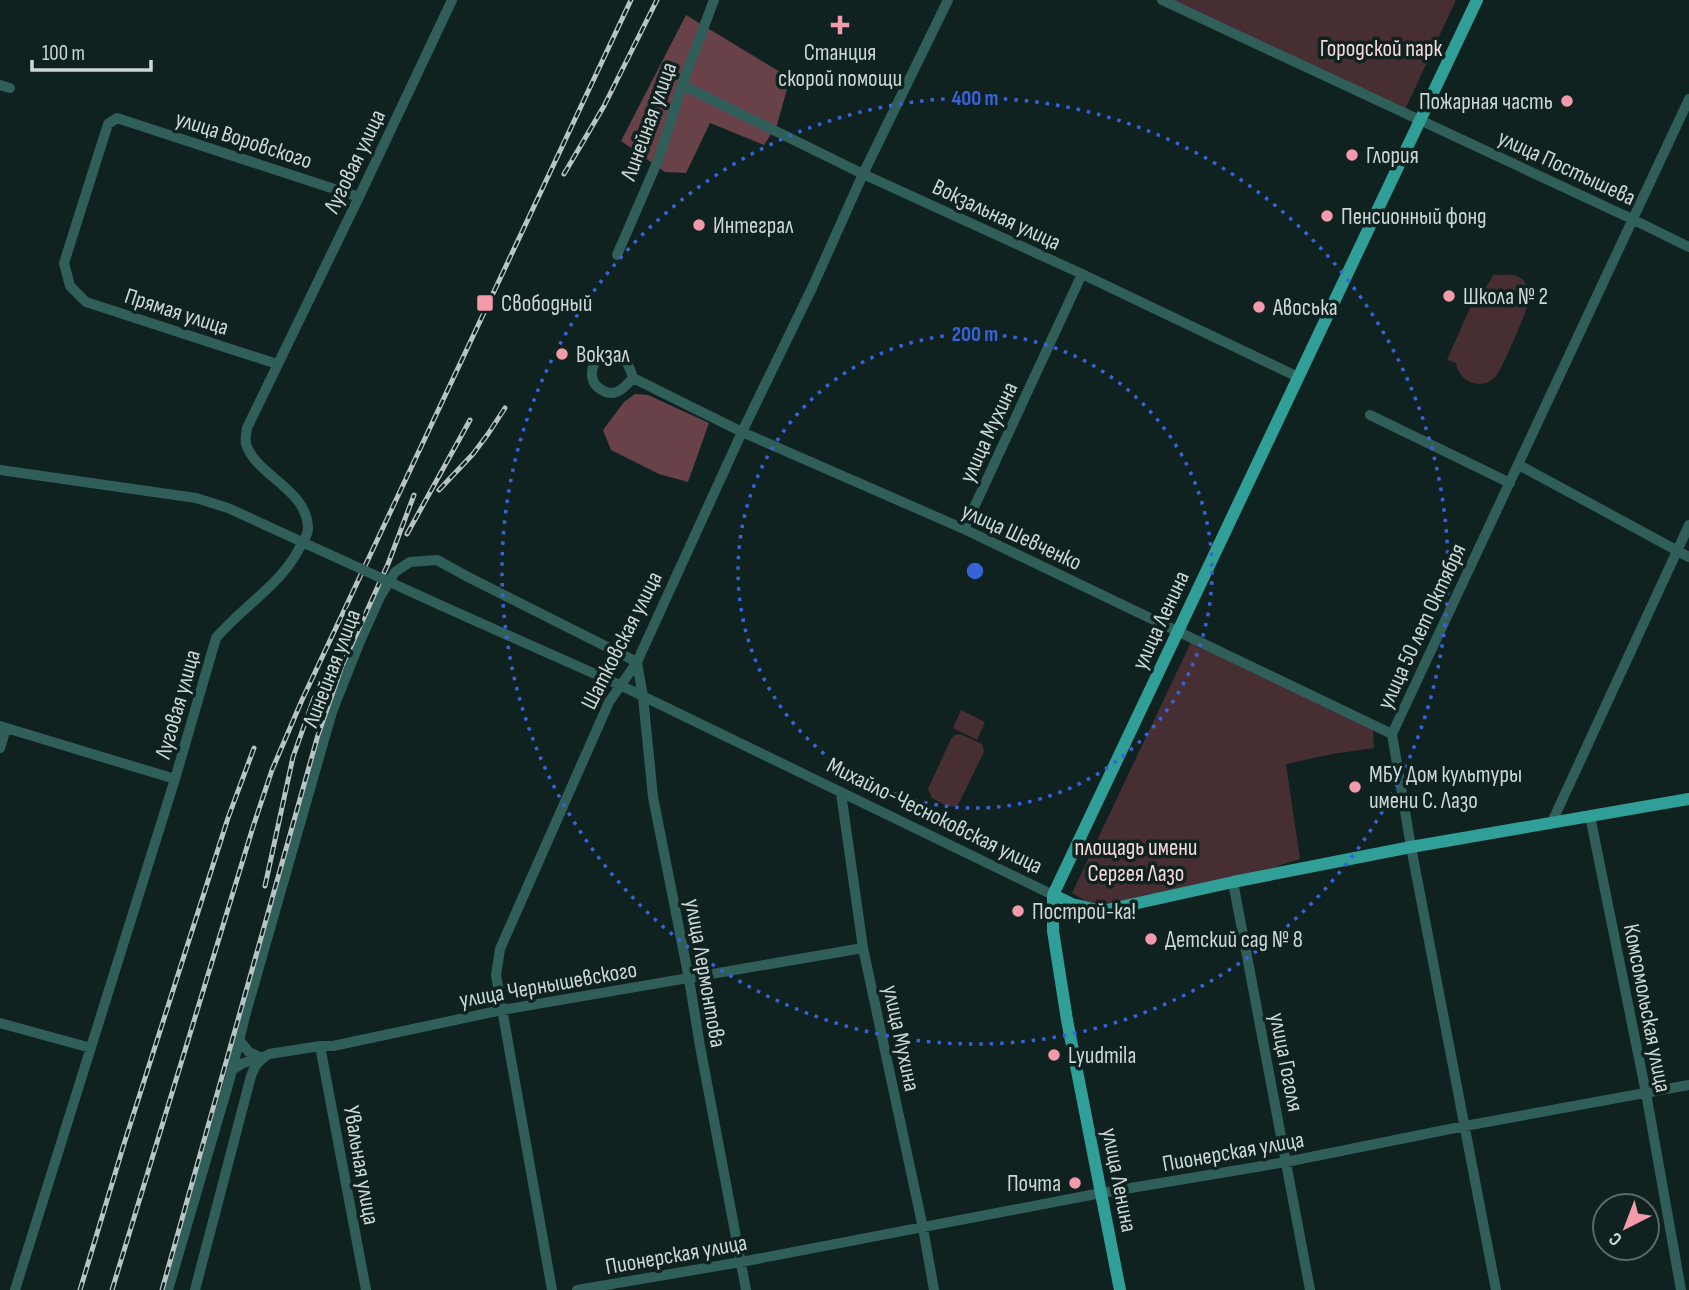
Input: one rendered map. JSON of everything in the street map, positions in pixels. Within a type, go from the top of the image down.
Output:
[{"type":"main road","name":"улица Ленина","points":[[1119,1290],[1065,1007],[1053,931],[1053,895],[1477,0]]},
{"type":"main road","name":"Михайло-Чесноковская улица","points":[[1053,895],[1072,904],[1102,911],[1411,847],[1689,799]]},
{"type":"street","name":"Луговая улица","points":[[15,1290],[175,779],[216,638],[296,557],[308,531],[307,520],[300,504],[252,457],[245,441],[247,428],[452,0]]},
{"type":"street","name":"Линейная улица","points":[[617,255],[659,158],[682,85],[714,0]]},
{"type":"street","name":"Шатковская улица","points":[[552,1290],[496,975],[500,949],[609,702],[637,662],[863,174],[948,0]]},
{"type":"street","name":"улица Постышева","points":[[1162,0],[1689,247]]},
{"type":"street","name":"Вокзальная улица","points":[[682,85],[863,174],[1298,377]]},
{"type":"street","name":"улица 50 лет Октября","points":[[1496,1290],[1411,847],[1392,734],[1689,99]]},
{"type":"street","name":"улица Воровского","points":[[70,286],[64,263],[108,124],[117,118],[359,197]]},
{"type":"street","name":"улица Мухина","points":[[964,529],[1082,275]]},
{"type":"street","name":"Прямая улица","points":[[70,286],[86,302],[277,364]]},
{"type":"street","name":"улица Шевченко","points":[[606,352],[614,352],[630,368],[632,378],[619,391],[611,394],[601,390],[593,381],[591,373],[599,357],[606,352]]},
{"type":"street","name":"улица Шевченко","points":[[632,378],[742,432],[964,529],[1392,734]]},
{"type":"street","points":[[1370,415],[1510,483]]},
{"type":"street","points":[[1519,464],[1689,557]]},
{"type":"street","name":"Михайло-Чесноковская улица","points":[[0,470],[196,498],[228,508],[622,686],[1053,895]]},
{"type":"street","points":[[1552,822],[1689,525]]},
{"type":"street","name":"Линейная улица","points":[[168,1290],[332,712],[365,628],[395,572],[410,562],[437,560],[637,662]]},
{"type":"street","name":"улица Лермонтова","points":[[637,662],[653,797],[746,1290]]},
{"type":"street","points":[[0,748],[3,727],[175,779]]},
{"type":"street","name":"улица Мухина","points":[[841,793],[863,948],[934,1290]]},
{"type":"street","name":"Комсомольская улица","points":[[1590,816],[1646,1093],[1681,1290]]},
{"type":"street","name":"улица Гоголя","points":[[1233,883],[1310,1290]]},
{"type":"street","name":"улица Чернышевского","points":[[232,1070],[269,1054],[333,1046],[502,1010],[863,948]]},
{"type":"street","points":[[0,1023],[92,1048]]},
{"type":"street","points":[[195,1290],[251,1076],[262,1058],[249,1052],[239,1040]]},
{"type":"street","name":"Увальная улица","points":[[320,1046],[366,1290]]},
{"type":"street","name":"Пионерская улица","points":[[577,1290],[1286,1162],[1689,1085]]},
{"type":"green space","name":"Городской парк","points":[[1162,0],[1456,0],[1404,112]]},
{"type":"green space","points":[[1494,274],[1513,275],[1524,281],[1528,288],[1529,301],[1496,376],[1484,383],[1472,383],[1458,370],[1456,363],[1447,360],[1476,294],[1481,296]]},
{"type":"green space","name":"площадь имени Сергея Лазо","points":[[1193,638],[1373,729],[1374,748],[1286,764],[1300,859],[1220,885],[1102,911],[1072,893]]},
{"type":"green space","points":[[961,710],[985,722],[977,740],[953,728]]},
{"type":"green space","points":[[961,734],[982,744],[984,752],[958,805],[952,807],[932,798],[928,789],[951,739]]},
{"type":"shaded area","points":[[686,15],[790,78],[777,125],[764,145],[710,123],[686,173],[665,172],[621,141]]},
{"type":"shaded area","points":[[635,394],[648,395],[709,423],[688,482],[659,474],[611,450],[603,430],[624,402]]},
{"type":"railway","points":[[112,1290],[272,770],[302,700],[631,0]]},
{"type":"railway","points":[[564,174],[604,106],[657,0]]},
{"type":"railway","points":[[439,490],[473,454],[505,408]]},
{"type":"railway","points":[[407,534],[470,420]]},
{"type":"railway","points":[[162,1290],[318,735],[342,666],[388,564],[414,495]]},
{"type":"railway","points":[[265,886],[293,757],[314,698]]},
{"type":"railway","points":[[80,1290],[228,818],[254,748]]},
{"type":"place","name":"Станция скорой помощи","points":[[840,25]]},
{"type":"place","name":"Пожарная часть","points":[[1567,101]]},
{"type":"place","name":"Глория","points":[[1352,155]]},
{"type":"place","name":"Пенсионный фонд","points":[[1327,216]]},
{"type":"place","name":"Интеграл","points":[[699,225]]},
{"type":"place","name":"Школа № 2","points":[[1449,296]]},
{"type":"place","name":"Свободный","points":[[485,303]]},
{"type":"place","name":"Авоська","points":[[1259,307]]},
{"type":"place","name":"Вокзал","points":[[562,354]]},
{"type":"place","name":"МБУ Дом культуры имени С. Лазо","points":[[1355,787]]},
{"type":"place","name":"Построй-ка!","points":[[1018,911]]},
{"type":"place","name":"Детский сад № 8","points":[[1151,939]]},
{"type":"place","name":"Lyudmila","points":[[1054,1055]]},
{"type":"place","name":"Почта","points":[[1075,1183]]}]
